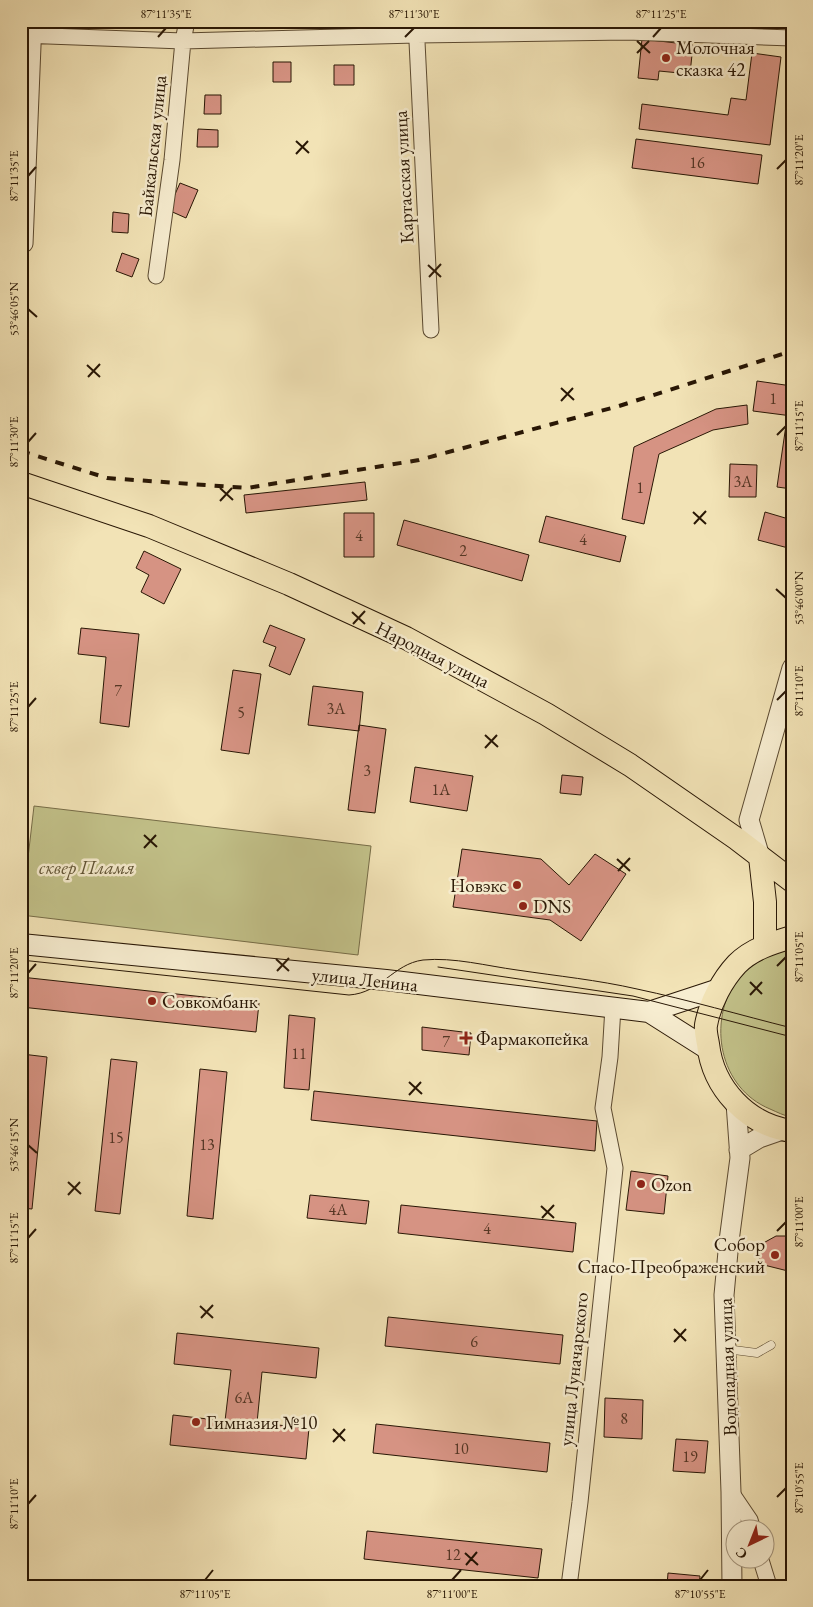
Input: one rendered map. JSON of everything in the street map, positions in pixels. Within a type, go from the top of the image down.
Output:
[{"type":"main road","name":"Народная улица","points":[[21,482],[149,526],[289,584],[406,638],[546,714],[630,765],[737,839],[792,881]]},
{"type":"main road","points":[[760,858],[765,902],[765,945]]},
{"type":"main road","points":[[787,1131],[757,1120],[736,1104],[723,1088],[709,1050],[706,1026],[718,989],[738,963],[765,945],[792,937]]},
{"type":"main road","name":"улица Ленина","points":[[21,944],[386,980],[649,1012]]},
{"type":"main road","points":[[649,1012],[718,989]]},
{"type":"main road","points":[[649,1012],[709,1050]]},
{"type":"street","name":"Байкальская улица","points":[[156,276],[172,160],[183,42],[187,21]]},
{"type":"street","points":[[25,244],[29,31],[183,42],[416,28],[627,27],[792,38]]},
{"type":"street","name":"Картасская улица","points":[[416,28],[431,330]]},
{"type":"street","points":[[760,858],[749,820],[792,668]]},
{"type":"street","name":"улица Луначарского","points":[[569,1586],[580,1502],[615,1168],[603,1108],[610,1057],[613,1007]]},
{"type":"street","name":"Водопадная улица","points":[[732,1586],[731,1492],[724,1295],[728,1241],[739,1168],[736,1104]]},
{"type":"street","points":[[739,1150],[759,1138],[787,1131]]},
{"type":"street","points":[[731,1492],[750,1520]]},
{"type":"street","points":[[764,1570],[769,1586]]},
{"type":"lane","points":[[726,1349],[756,1353],[772,1345]]},
{"type":"green space","name":"сквер Пламя","points":[[34,806],[371,846],[358,955],[21,915],[21,875],[26,875]]},
{"type":"green space","points":[[792,946],[792,1117],[770,1109],[753,1099],[739,1086],[729,1070],[723,1052],[721,1033],[722,1014],[728,996],[742,972],[762,958]]},
{"type":"building","points":[[153,21],[172,21],[171,28],[152,25]]},
{"type":"building","name":"Молочная сказка 42","points":[[642,39],[693,45],[690,74],[659,71],[658,80],[638,78]]},
{"type":"building","points":[[752,53],[781,57],[770,145],[639,129],[642,104],[728,115],[731,98],[746,100]]},
{"type":"building","points":[[21,60],[26,60],[25,80],[21,80]]},
{"type":"building","points":[[273,62],[291,62],[291,82],[273,82]]},
{"type":"building","points":[[334,65],[354,65],[354,85],[334,85]]},
{"type":"building","points":[[205,95],[221,95],[221,114],[204,114]]},
{"type":"building","points":[[198,129],[218,130],[218,147],[197,147]]},
{"type":"building","points":[[636,139],[762,155],[758,184],[632,168]]},
{"type":"building","points":[[180,183],[198,190],[186,218],[168,210]]},
{"type":"building","points":[[113,212],[129,214],[128,233],[112,232]]},
{"type":"building","points":[[122,253],[139,259],[132,277],[116,271]]},
{"type":"building","points":[[757,381],[792,386],[792,416],[753,411]]},
{"type":"building","points":[[747,405],[748,424],[713,430],[659,454],[644,524],[622,519],[634,447],[716,409]]},
{"type":"building","points":[[786,425],[792,426],[792,489],[777,487]]},
{"type":"building","points":[[730,464],[757,465],[756,497],[729,497]]},
{"type":"building","points":[[365,482],[367,500],[246,513],[244,495]]},
{"type":"building","points":[[765,512],[792,520],[792,549],[758,540]]},
{"type":"building","points":[[344,513],[374,513],[374,557],[344,557]]},
{"type":"building","points":[[546,516],[626,536],[620,562],[539,542]]},
{"type":"building","points":[[404,520],[529,555],[522,581],[397,545]]},
{"type":"building","points":[[144,551],[181,569],[164,604],[141,592],[149,575],[136,568]]},
{"type":"building","points":[[270,625],[305,639],[290,675],[269,666],[276,647],[263,642]]},
{"type":"building","points":[[81,628],[139,634],[129,727],[100,723],[106,657],[78,654]]},
{"type":"building","points":[[233,670],[261,674],[249,754],[221,750]]},
{"type":"building","points":[[313,686],[363,692],[359,731],[308,725]]},
{"type":"building","points":[[359,725],[386,729],[375,813],[348,810]]},
{"type":"building","points":[[415,767],[473,776],[467,811],[410,802]]},
{"type":"building","points":[[562,775],[583,777],[581,795],[560,793]]},
{"type":"building","points":[[462,849],[541,859],[569,885],[595,854],[626,874],[581,941],[550,920],[453,907]]},
{"type":"building","points":[[21,977],[259,1003],[256,1032],[21,1007]]},
{"type":"building","points":[[289,1015],[315,1018],[309,1090],[284,1088]]},
{"type":"building","points":[[422,1027],[471,1033],[469,1055],[422,1050]]},
{"type":"building","points":[[22,1054],[47,1057],[32,1209],[21,1208]]},
{"type":"building","points":[[111,1059],[137,1062],[120,1214],[95,1211]]},
{"type":"building","points":[[200,1069],[227,1072],[213,1219],[187,1216]]},
{"type":"building","points":[[314,1091],[597,1121],[595,1151],[311,1120]]},
{"type":"building","points":[[631,1171],[668,1176],[664,1214],[626,1210]]},
{"type":"building","points":[[310,1195],[369,1201],[366,1224],[307,1218]]},
{"type":"building","points":[[401,1205],[576,1223],[573,1252],[398,1233]]},
{"type":"building","name":"Собор Спасо-Преображенский","points":[[776,1236],[792,1236],[792,1272],[760,1264],[758,1246]]},
{"type":"building","points":[[388,1317],[563,1335],[560,1364],[385,1346]]},
{"type":"building","points":[[177,1333],[319,1348],[316,1378],[262,1372],[257,1423],[309,1428],[306,1459],[170,1445],[173,1415],[225,1421],[231,1370],[174,1364]]},
{"type":"building","points":[[605,1398],[643,1400],[642,1439],[604,1437]]},
{"type":"building","points":[[376,1424],[550,1443],[547,1472],[373,1453]]},
{"type":"building","points":[[676,1439],[708,1441],[705,1473],[673,1471]]},
{"type":"building","points":[[367,1531],[542,1549],[538,1578],[364,1559]]},
{"type":"building","points":[[668,1573],[700,1576],[699,1586],[667,1586]]},
{"type":"tram line","points":[[21,960],[349,995],[370,989],[403,967],[423,960],[435,959],[470,962],[622,986],[792,1028]]},
{"type":"tram line","points":[[438,967],[633,996],[792,1037]]},
{"type":"railway","points":[[21,451],[107,478],[247,488],[419,460],[619,406],[792,351]]},
{"type":"place","name":"Молочная сказка 42","points":[[666,58]]},
{"type":"place","name":"Новэкс","points":[[517,885]]},
{"type":"place","name":"DNS","points":[[523,906]]},
{"type":"place","name":"Совкомбанк","points":[[152,1001]]},
{"type":"place","name":"Фармакопейка","points":[[466,1038]]},
{"type":"place","name":"Ozon","points":[[641,1184]]},
{"type":"place","name":"Собор Спасо-Преображенский","points":[[775,1255]]},
{"type":"place","name":"Гимназия №10","points":[[196,1422]]}]
